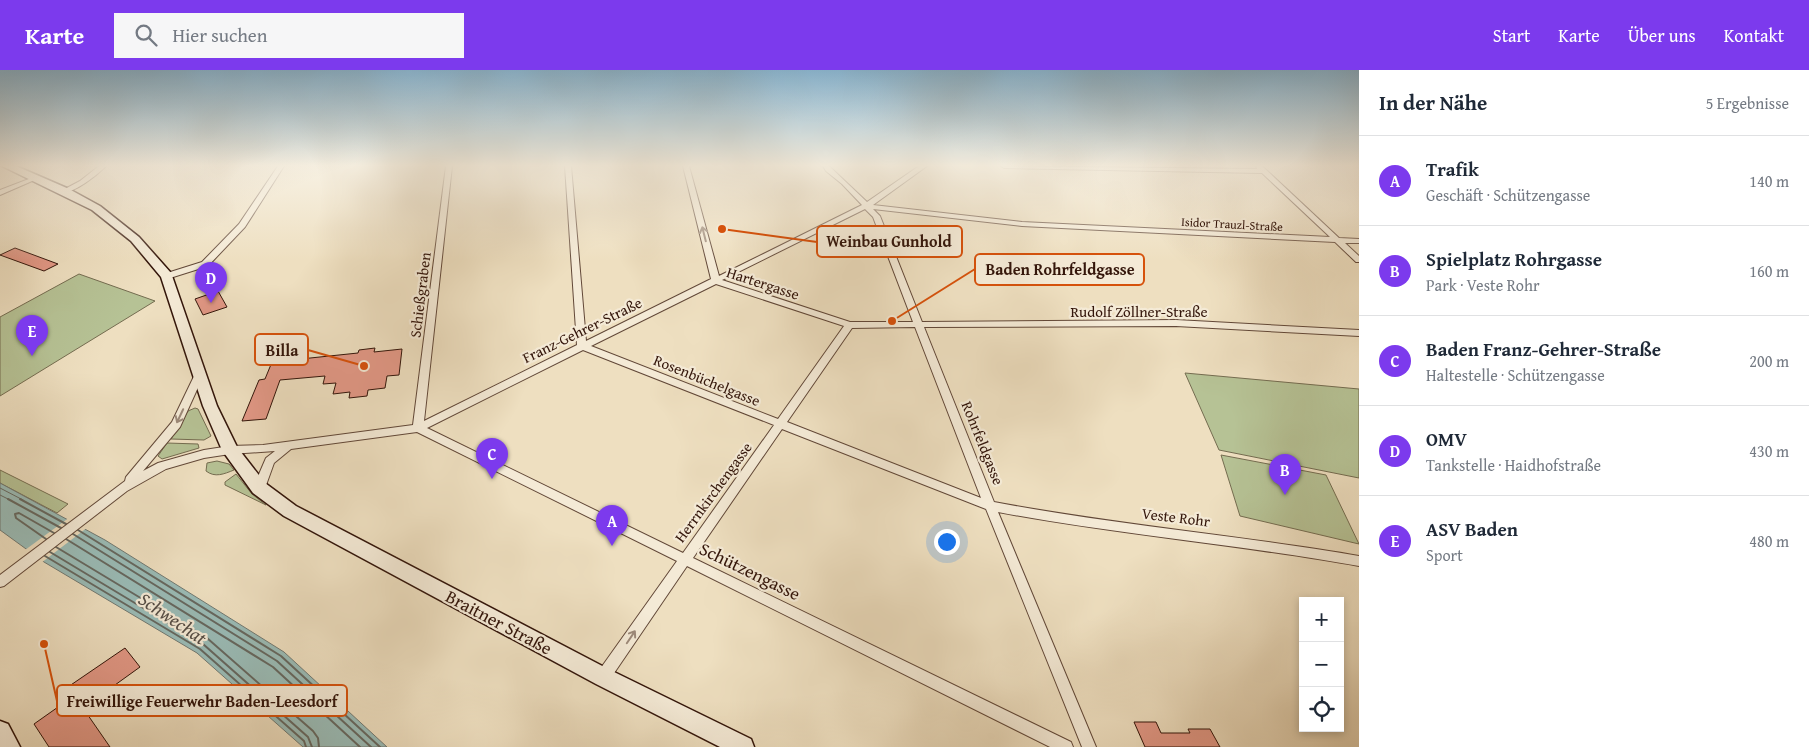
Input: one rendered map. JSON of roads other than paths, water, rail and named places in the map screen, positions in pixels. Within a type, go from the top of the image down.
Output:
[{"type":"main road","points":[[75,198],[116,222],[167,276]]},
{"type":"main road","name":"Braitner Straße","points":[[167,276],[210,406],[230,450],[259,488],[290,512],[603,677],[743,747]]},
{"type":"main road","points":[[0,732],[9,747]]},
{"type":"street","points":[[167,276],[205,264],[242,225],[260,198]]},
{"type":"street","name":"Schießgraben","points":[[418,428],[445,198]]},
{"type":"street","points":[[570,198],[582,346]]},
{"type":"street","name":"Hartergasse","points":[[694,198],[716,281],[849,325],[919,326]]},
{"type":"street","name":"Rohrfeldgasse","points":[[858,198],[876,216],[990,506],[1089,747]]},
{"type":"street","name":"Franz-Gehrer-Straße","points":[[123,488],[162,466],[204,454],[418,428],[866,206],[878,198]]},
{"type":"street","points":[[1292,198],[1359,260]]},
{"type":"street","name":"Isidor Trauzl-Straße","points":[[866,206],[1022,224],[1359,241]]},
{"type":"street","name":"Rudolf Zöllner-Straße","points":[[919,326],[1176,323],[1359,332]]},
{"type":"street","name":"Herrnkirchengasse","points":[[603,677],[685,558],[781,426],[849,325]]},
{"type":"street","name":"Rosenbüchelgasse","points":[[582,346],[781,426],[990,506]]},
{"type":"street","points":[[0,582],[123,488],[176,424],[200,372]]},
{"type":"street","name":"Schützengasse","points":[[418,428],[1066,747]]},
{"type":"street","points":[[259,488],[270,461],[290,445]]},
{"type":"street","name":"Veste Rohr","points":[[990,506],[1041,517],[1265,544],[1359,561]]},
{"type":"water","name":"Schwechat","points":[[0,483],[105,540],[284,652],[387,747],[303,747],[197,653],[44,562],[0,530]]},
{"type":"place","name":"Weinbau Gunhold","points":[[722,229]]},
{"type":"place","name":"OMV","points":[[211,303]]},
{"type":"place","name":"Baden Rohrfeldgasse","points":[[892,321]]},
{"type":"place","name":"ASV Baden","points":[[32,356]]},
{"type":"place","name":"Billa","points":[[364,366]]},
{"type":"place","name":"Baden Franz-Gehrer-Straße","points":[[492,479]]},
{"type":"place","name":"Spielplatz Rohrgasse","points":[[1285,495]]},
{"type":"place","name":"Trafik","points":[[612,546]]},
{"type":"place","name":"Freiwillige Feuerwehr Baden-Leesdorf","points":[[44,644]]}]
